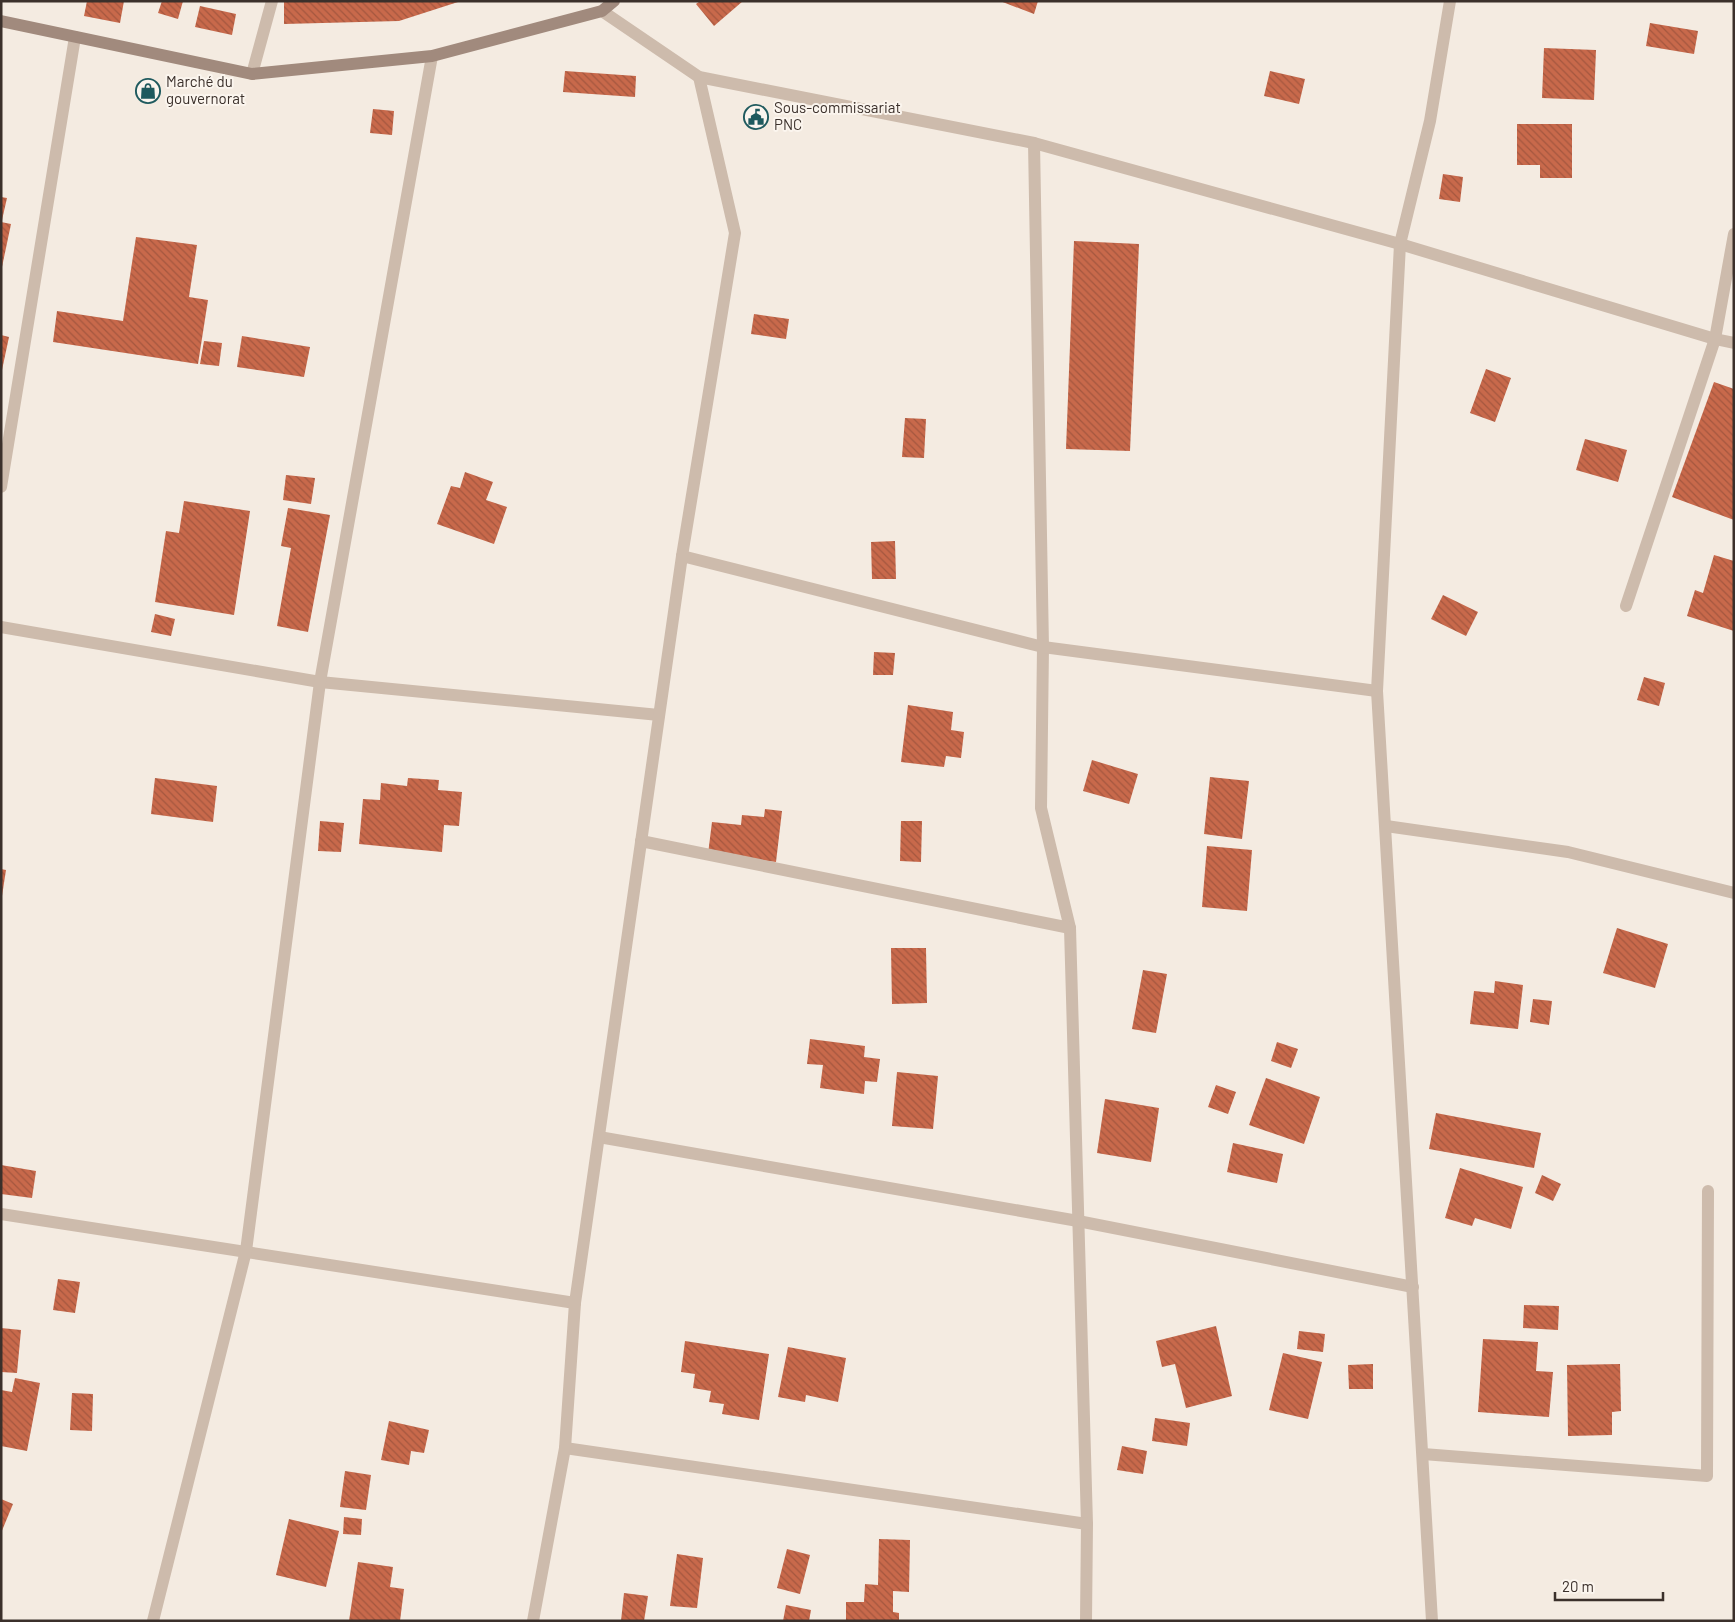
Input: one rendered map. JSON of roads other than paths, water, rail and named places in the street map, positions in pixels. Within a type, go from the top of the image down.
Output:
[{"type":"street","points":[[252,74],[272,1]]},
{"type":"street","points":[[1,21],[252,74],[432,56],[602,11],[614,1]]},
{"type":"street","points":[[1432,1621],[1377,691],[1400,244],[1430,121],[1450,1]]},
{"type":"street","points":[[602,11],[699,77],[1034,143],[1400,244],[1715,339],[1734,343]]},
{"type":"street","points":[[1,488],[75,37]]},
{"type":"street","points":[[153,1621],[246,1251],[320,682],[432,56]]},
{"type":"street","points":[[533,1621],[565,1448],[575,1303],[598,1136],[682,556],[735,233],[699,77]]},
{"type":"street","points":[[1034,143],[1043,647],[1041,808],[1070,928],[1087,1524],[1086,1621]]},
{"type":"street","points":[[1626,606],[1715,339],[1734,234]]},
{"type":"street","points":[[682,556],[1043,647],[1377,691]]},
{"type":"street","points":[[1,627],[320,682],[659,715]]},
{"type":"street","points":[[1386,826],[1568,852],[1734,893]]},
{"type":"street","points":[[641,841],[1070,928]]},
{"type":"street","points":[[598,1136],[1078,1221],[1413,1288]]},
{"type":"street","points":[[1423,1454],[1707,1476],[1708,1191]]},
{"type":"street","points":[[1,1214],[575,1303]]},
{"type":"street","points":[[565,1448],[1087,1524]]},
{"type":"place","name":"Marché du gouvernorat","points":[[148,91]]},
{"type":"place","name":"Sous-commissariat PNC","points":[[756,117]]}]
